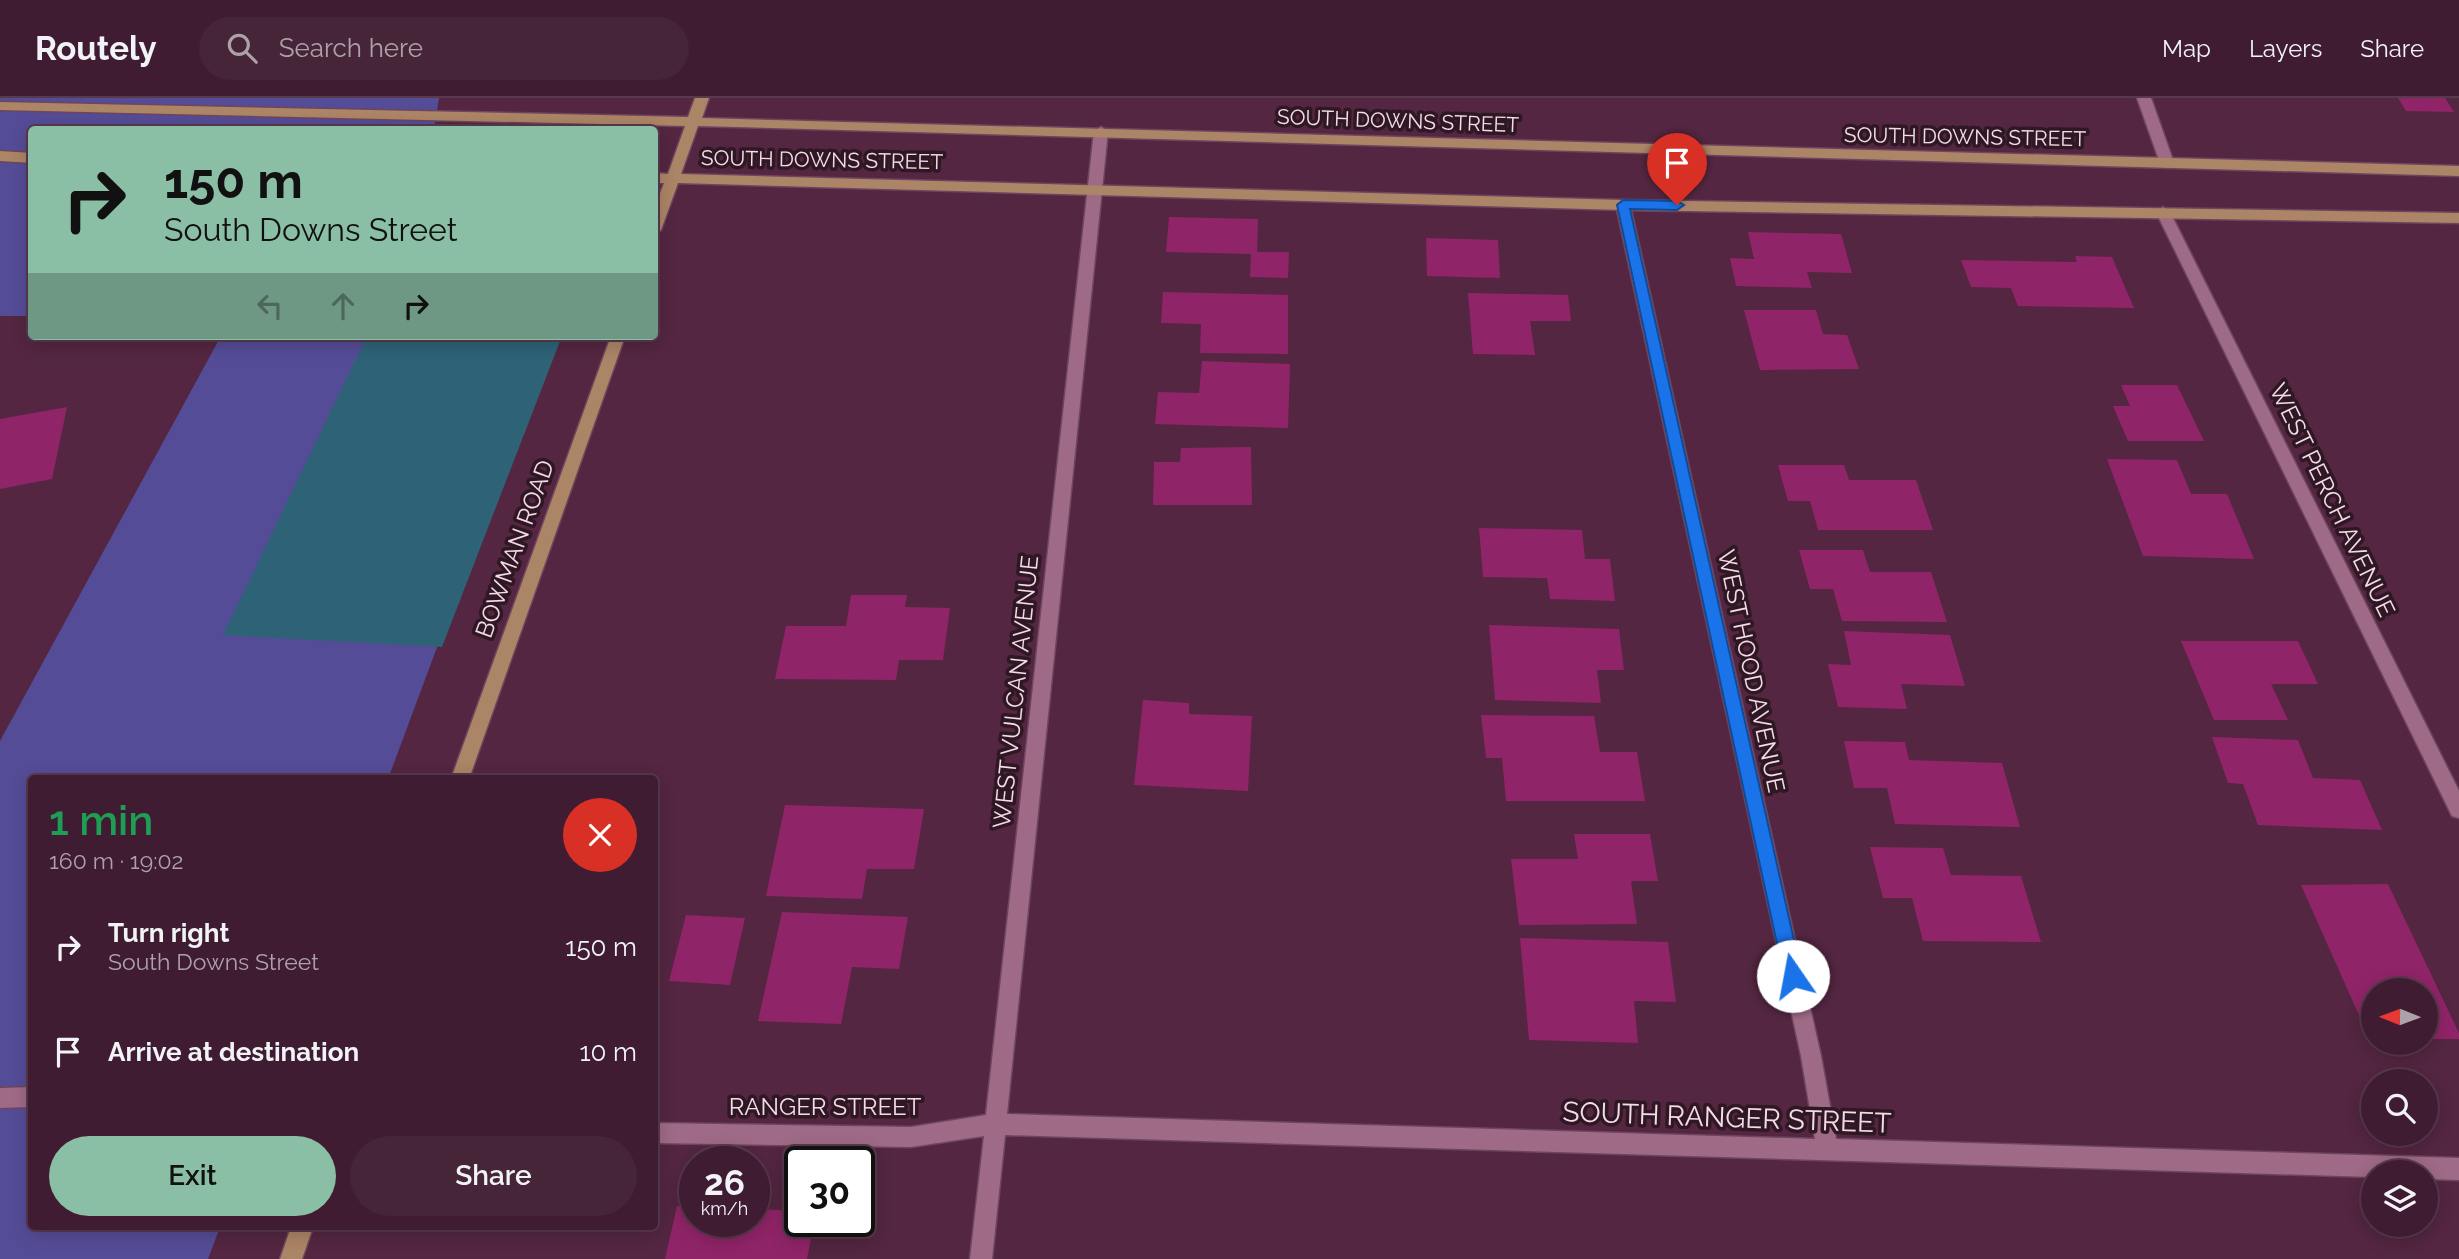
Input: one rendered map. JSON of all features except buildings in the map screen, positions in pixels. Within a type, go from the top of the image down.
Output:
[{"type":"main road","points":[[658,218],[702,98]]},
{"type":"main road","name":"SOUTH DOWNS STREET","points":[[0,106],[1101,131],[1418,144],[2459,171]]},
{"type":"main road","points":[[0,156],[28,158]]},
{"type":"main road","name":"SOUTH DOWNS STREET","points":[[658,178],[1096,188],[1623,205],[2459,218]]},
{"type":"main road","name":"BOWMAN ROAD","points":[[461,775],[617,340]]},
{"type":"main road","points":[[291,1259],[301,1230]]},
{"type":"street","points":[[2144,98],[2167,163]]},
{"type":"street","name":"WEST VULCAN AVENUE","points":[[981,1259],[1101,131]]},
{"type":"street","name":"WEST HOOD AVENUE","points":[[1623,205],[1811,1056],[1827,1148]]},
{"type":"street","name":"WEST PERCH AVENUE","points":[[2162,212],[2459,810]]},
{"type":"street","points":[[0,1098],[28,1097]]},
{"type":"street","name":"RANGER STREET","points":[[658,1133],[911,1137],[994,1124]]},
{"type":"street","name":"SOUTH RANGER STREET","points":[[994,1124],[2459,1169]]},
{"type":"shaded area","points":[[0,98],[439,98],[434,126],[28,126],[28,316],[0,316]]},
{"type":"shaded area","points":[[219,340],[552,340],[389,775],[28,775],[28,1230],[219,1230],[208,1259],[0,1259],[0,741]]},
{"type":"water","points":[[365,340],[560,340],[442,647],[223,635]]},
{"type":"route","points":[[1677,205],[1623,205],[1793,976]]}]
